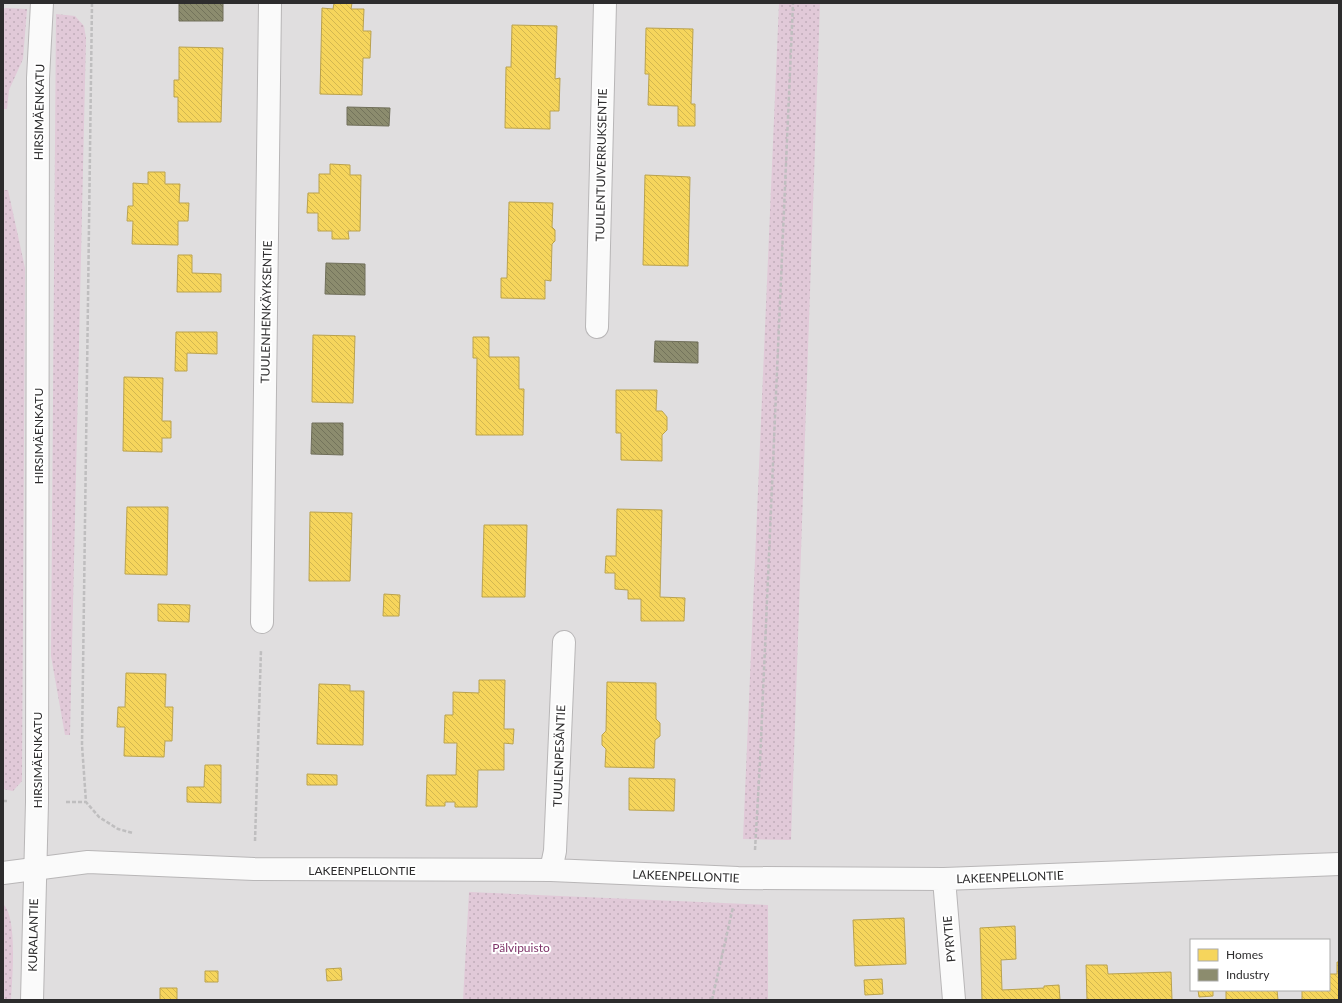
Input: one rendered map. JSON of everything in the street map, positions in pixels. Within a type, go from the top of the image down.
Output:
[{"type":"street","name":"HIRSIMÄENKATU","points":[[34,870],[37,786],[38,78],[42,3]]},
{"type":"street","name":"TUULENHENKÄYKSENTIE","points":[[262,622],[270,3]]},
{"type":"street","name":"TUULENTUIVERRUKSENTIE","points":[[597,327],[605,3]]},
{"type":"street","name":"TUULENPESÄNTIE","points":[[551,870],[555,851],[564,642]]},
{"type":"street","name":"LAKEENPELLONTIE","points":[[3,873],[88,862],[254,869],[551,870],[738,878],[944,879],[1339,864]]},
{"type":"street","name":"KURALANTIE","points":[[32,1000],[34,870]]},
{"type":"street","name":"PYRYTIE","points":[[944,879],[954,1000]]},
{"type":"path","points":[[92,3],[82,745],[86,802],[99,817],[118,829],[139,835]]},
{"type":"path","points":[[755,854],[792,3]]},
{"type":"path","points":[[255,843],[262,622]]},
{"type":"path","points":[[712,1000],[729,928],[738,878]]},
{"type":"green space","points":[[779,3],[820,3],[791,840],[743,839]]},
{"type":"green space","points":[[3,9],[27,9],[23,59],[9,90],[7,109],[3,109]]},
{"type":"green space","points":[[56,14],[75,16],[84,26],[86,38],[70,735],[65,735],[51,656]]},
{"type":"green space","points":[[3,190],[8,190],[25,268],[22,781],[13,791],[3,789]]},
{"type":"green space","name":"Pälvipuisto","points":[[469,892],[768,905],[768,1000],[463,1000]]},
{"type":"green space","points":[[3,904],[8,911],[11,922],[13,964],[11,1000],[3,1000]]},
{"type":"building: Homes","points":[[334,3],[352,3],[351,9],[364,9],[363,31],[371,31],[370,58],[363,58],[362,95],[320,94],[322,8],[333,9]]},
{"type":"building: Homes","points":[[512,25],[557,26],[555,79],[560,78],[559,111],[550,111],[550,129],[505,128],[506,67],[511,67]]},
{"type":"building: Homes","points":[[646,28],[693,29],[691,104],[695,104],[695,126],[678,126],[678,106],[648,105],[649,74],[645,74]]},
{"type":"building: Homes","points":[[179,47],[223,48],[221,122],[178,122],[178,97],[174,97],[174,80],[179,80]]},
{"type":"building: Homes","points":[[330,164],[350,165],[350,175],[361,175],[360,231],[348,231],[349,239],[332,239],[332,231],[318,231],[318,213],[307,213],[308,193],[319,193],[319,174],[330,174]]},
{"type":"building: Homes","points":[[148,172],[165,172],[165,184],[180,184],[179,203],[189,203],[188,221],[178,221],[178,245],[132,244],[133,221],[127,221],[128,206],[133,206],[133,183],[148,184]]},
{"type":"building: Homes","points":[[645,175],[690,177],[688,266],[643,265]]},
{"type":"building: Homes","points":[[509,202],[553,203],[552,227],[555,230],[555,241],[552,244],[551,281],[545,280],[545,299],[501,298],[501,278],[507,278]]},
{"type":"building: Homes","points":[[178,255],[192,255],[192,273],[221,274],[221,292],[177,292]]},
{"type":"building: Homes","points":[[176,332],[217,332],[217,354],[187,353],[187,371],[175,371]]},
{"type":"building: Homes","points":[[313,335],[355,336],[353,403],[312,402]]},
{"type":"building: Homes","points":[[473,337],[489,337],[489,357],[519,357],[519,389],[524,389],[523,435],[476,435],[477,358],[473,358]]},
{"type":"building: Homes","points":[[124,377],[163,378],[162,421],[171,421],[171,438],[162,438],[162,452],[123,451]]},
{"type":"building: Homes","points":[[616,390],[657,390],[656,411],[662,411],[667,417],[667,430],[662,435],[662,461],[621,460],[621,433],[616,433]]},
{"type":"building: Homes","points":[[127,507],[168,507],[167,575],[125,574]]},
{"type":"building: Homes","points":[[617,509],[662,510],[660,597],[685,598],[684,621],[641,621],[641,599],[628,599],[628,590],[615,589],[615,573],[605,573],[606,556],[616,556]]},
{"type":"building: Homes","points":[[310,512],[352,513],[350,581],[309,581]]},
{"type":"building: Homes","points":[[484,525],[527,525],[525,597],[482,597]]},
{"type":"building: Homes","points":[[384,594],[400,595],[399,616],[383,616]]},
{"type":"building: Homes","points":[[158,604],[190,605],[189,622],[158,621]]},
{"type":"building: Homes","points":[[126,673],[166,674],[165,707],[173,707],[172,741],[165,741],[164,757],[124,756],[125,727],[117,727],[118,707],[125,707]]},
{"type":"building: Homes","points":[[479,680],[505,680],[504,729],[514,729],[513,744],[504,743],[504,770],[478,770],[477,807],[455,807],[455,802],[445,802],[445,806],[426,806],[427,775],[456,775],[457,743],[444,743],[445,715],[453,715],[453,692],[479,693]]},
{"type":"building: Homes","points":[[607,682],[656,683],[656,719],[660,723],[660,736],[655,740],[654,768],[605,767],[606,749],[602,745],[602,735],[606,731]]},
{"type":"building: Homes","points":[[319,684],[350,685],[350,691],[364,691],[363,745],[317,744]]},
{"type":"building: Homes","points":[[205,765],[221,765],[221,803],[187,802],[187,787],[204,787]]},
{"type":"building: Homes","points":[[307,774],[337,775],[337,785],[307,785]]},
{"type":"building: Homes","points":[[629,778],[675,779],[674,811],[629,810]]},
{"type":"building: Homes","points":[[904,918],[906,964],[855,966],[853,920]]},
{"type":"building: Homes","points":[[1015,926],[1016,959],[1001,960],[1002,990],[1044,988],[1044,986],[1059,985],[1060,1000],[982,1000],[980,928]]},
{"type":"building: Homes","points":[[1337,962],[1339,962],[1339,1000],[1302,1000],[1302,991],[1330,991],[1330,974],[1337,974]]},
{"type":"building: Homes","points":[[1086,965],[1107,965],[1108,974],[1171,972],[1172,1000],[1087,1000]]},
{"type":"building: Homes","points":[[341,968],[342,980],[327,981],[326,969]]},
{"type":"building: Homes","points":[[205,971],[218,971],[218,982],[205,982]]},
{"type":"building: Homes","points":[[882,979],[883,994],[865,995],[864,980]]},
{"type":"building: Homes","points":[[160,988],[177,988],[177,1000],[160,1000]]},
{"type":"building: Homes","points":[[1198,991],[1213,991],[1213,996],[1199,997]]},
{"type":"building: Homes","points":[[1226,991],[1277,991],[1278,1000],[1226,1000]]},
{"type":"building: Industry","points":[[179,3],[223,3],[223,21],[179,21]]},
{"type":"building: Industry","points":[[347,107],[390,108],[389,126],[347,125]]},
{"type":"building: Industry","points":[[326,263],[365,264],[365,295],[325,294]]},
{"type":"building: Industry","points":[[655,341],[698,342],[698,363],[654,362]]},
{"type":"building: Industry","points":[[312,423],[343,423],[343,455],[311,454]]}]
